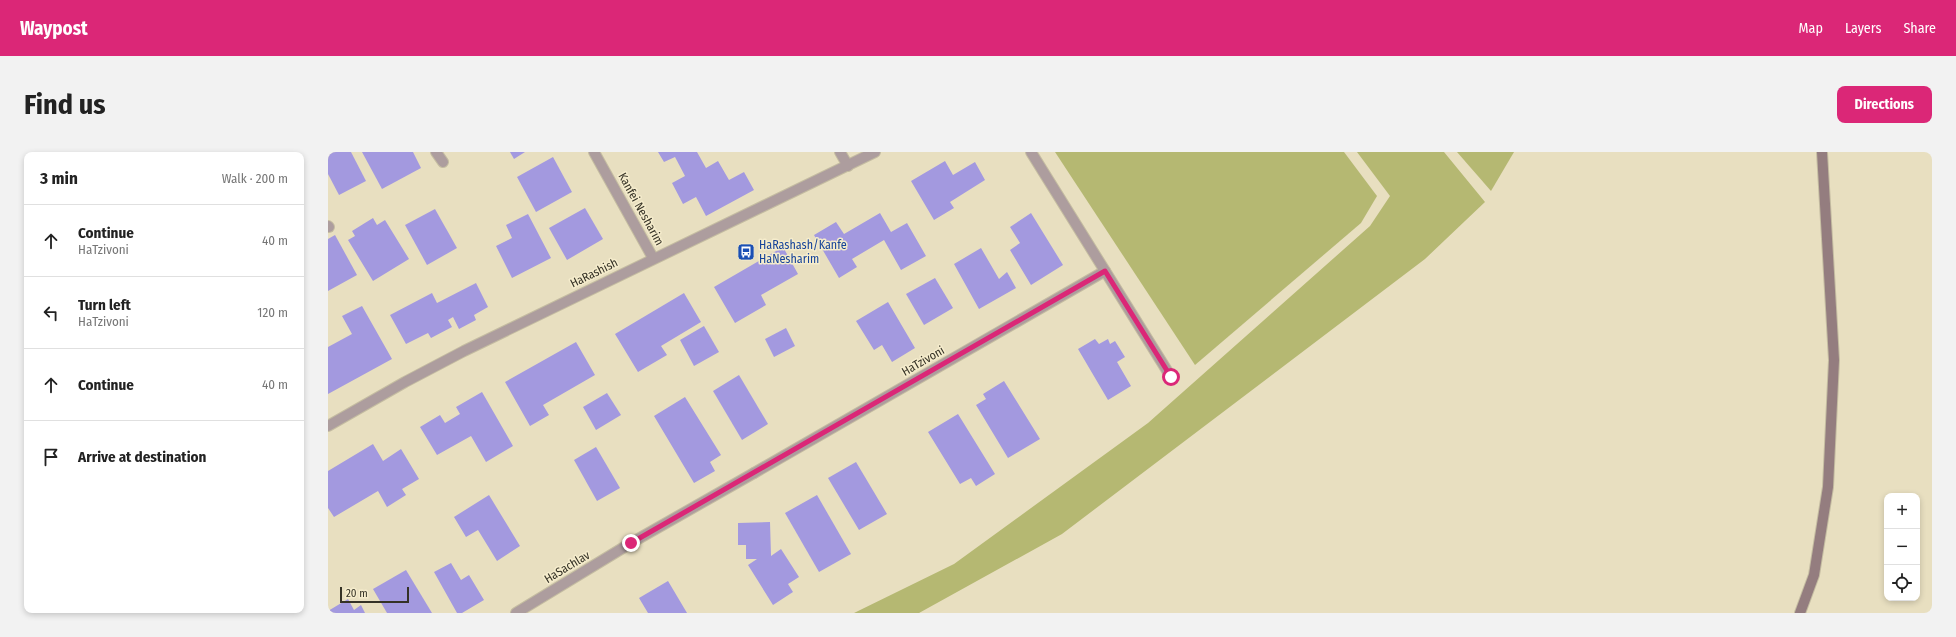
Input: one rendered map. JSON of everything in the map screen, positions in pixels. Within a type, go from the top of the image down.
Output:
[{"type":"main road","points":[[1800,613],[1814,575],[1828,487],[1834,360],[1822,152]]},
{"type":"street","points":[[436,152],[442,162]]},
{"type":"street","name":"Kanfei Nesharim","points":[[594,152],[653,258]]},
{"type":"street","points":[[840,152],[848,166]]},
{"type":"street","name":"HaRashish","points":[[328,426],[404,382],[653,258],[876,152]]},
{"type":"street","points":[[1031,152],[1171,377]]},
{"type":"street","name":"HaTzivoni","points":[[631,543],[1105,271]]},
{"type":"street","name":"HaSachlav","points":[[516,613],[631,543]]},
{"type":"green space","points":[[1055,152],[1344,152],[1377,196],[1361,223],[1195,365]]},
{"type":"green space","points":[[1357,152],[1444,152],[1485,202],[1425,259],[1062,534],[919,613],[854,613],[954,564],[1148,423],[1370,226],[1390,196]]},
{"type":"green space","points":[[1457,152],[1514,152],[1491,191]]},
{"type":"building","points":[[328,152],[351,152],[366,181],[339,195],[328,174]]},
{"type":"building","points":[[362,152],[413,152],[421,168],[382,189]]},
{"type":"building","points":[[510,152],[525,152],[514,159]]},
{"type":"building","points":[[658,152],[697,152],[706,168],[718,161],[729,180],[744,172],[754,190],[706,216],[696,197],[683,204],[672,183],[685,176],[675,157],[664,162]]},
{"type":"building","points":[[553,157],[572,192],[536,212],[517,177]]},
{"type":"building","points":[[945,161],[953,175],[975,162],[985,180],[950,202],[954,208],[934,220],[911,181]]},
{"type":"building","points":[[585,208],[603,239],[567,260],[549,228]]},
{"type":"building","points":[[435,209],[457,248],[427,265],[405,225]]},
{"type":"building","points":[[880,213],[891,232],[907,223],[926,256],[901,270],[884,240],[852,259],[857,267],[839,278],[814,235],[836,222],[844,234]]},
{"type":"building","points":[[1031,213],[1063,265],[1031,285],[1010,250],[1020,243],[1010,227]]},
{"type":"building","points":[[528,214],[551,258],[512,278],[496,246],[512,238],[506,225]]},
{"type":"building","points":[[373,218],[377,225],[385,220],[409,259],[373,281],[348,240],[355,236],[352,231]]},
{"type":"building","points":[[335,235],[357,275],[328,291],[328,239]]},
{"type":"building","points":[[783,247],[798,274],[761,295],[766,305],[735,323],[714,287]]},
{"type":"building","points":[[981,248],[999,279],[1007,272],[1016,288],[979,309],[954,264]]},
{"type":"building","points":[[935,278],[953,308],[924,325],[906,294]]},
{"type":"building","points":[[476,283],[488,307],[474,315],[476,320],[459,329],[453,317],[448,320],[452,327],[431,338],[428,333],[406,344],[390,315],[432,293],[437,303]]},
{"type":"building","points":[[684,293],[701,322],[661,346],[667,355],[638,372],[615,334]]},
{"type":"building","points":[[888,302],[915,348],[892,362],[882,345],[874,350],[856,321]]},
{"type":"building","points":[[362,306],[392,359],[328,394],[328,347],[352,334],[342,316]]},
{"type":"building","points":[[704,326],[719,352],[694,366],[680,340]]},
{"type":"building","points":[[786,328],[795,346],[774,357],[765,339]]},
{"type":"building","points":[[1095,339],[1099,344],[1108,339],[1110,344],[1115,341],[1125,357],[1117,362],[1131,386],[1108,400],[1078,349]]},
{"type":"building","points":[[576,342],[595,375],[543,405],[549,415],[530,426],[505,382]]},
{"type":"building","points":[[739,375],[768,424],[742,440],[713,391]]},
{"type":"building","points":[[1004,381],[1040,439],[1008,458],[976,405],[986,399],[983,394]]},
{"type":"building","points":[[482,392],[513,446],[486,462],[471,436],[437,455],[420,427],[440,415],[445,423],[460,414],[456,407]]},
{"type":"building","points":[[607,393],[621,415],[596,430],[583,407]]},
{"type":"building","points":[[685,397],[721,455],[710,462],[715,471],[694,483],[654,416]]},
{"type":"building","points":[[958,414],[995,474],[976,486],[971,478],[960,484],[928,432]]},
{"type":"building","points":[[373,444],[383,461],[401,449],[419,479],[402,489],[406,495],[387,507],[378,491],[334,517],[328,508],[328,471]]},
{"type":"building","points":[[596,447],[620,488],[597,501],[574,460]]},
{"type":"building","points":[[856,462],[887,514],[859,530],[828,478]]},
{"type":"building","points":[[489,495],[520,546],[497,561],[478,530],[466,537],[454,517]]},
{"type":"building","points":[[817,495],[851,554],[819,572],[785,513]]},
{"type":"building","points":[[770,522],[771,556],[781,549],[799,577],[788,584],[793,592],[773,605],[748,565],[757,559],[746,559],[746,545],[738,545],[738,523]]},
{"type":"building","points":[[451,563],[461,580],[469,575],[484,600],[462,613],[457,613],[434,572]]},
{"type":"building","points":[[406,570],[432,613],[387,613],[373,589]]},
{"type":"building","points":[[668,581],[687,613],[648,613],[639,598]]},
{"type":"building","points":[[348,599],[354,610],[361,605],[365,613],[328,613],[328,611]]},
{"type":"place","name":"HaRashash/Kanfe HaNesharim","points":[[746,252]]},
{"type":"route","points":[[631,543],[1105,271],[1171,377]]}]
